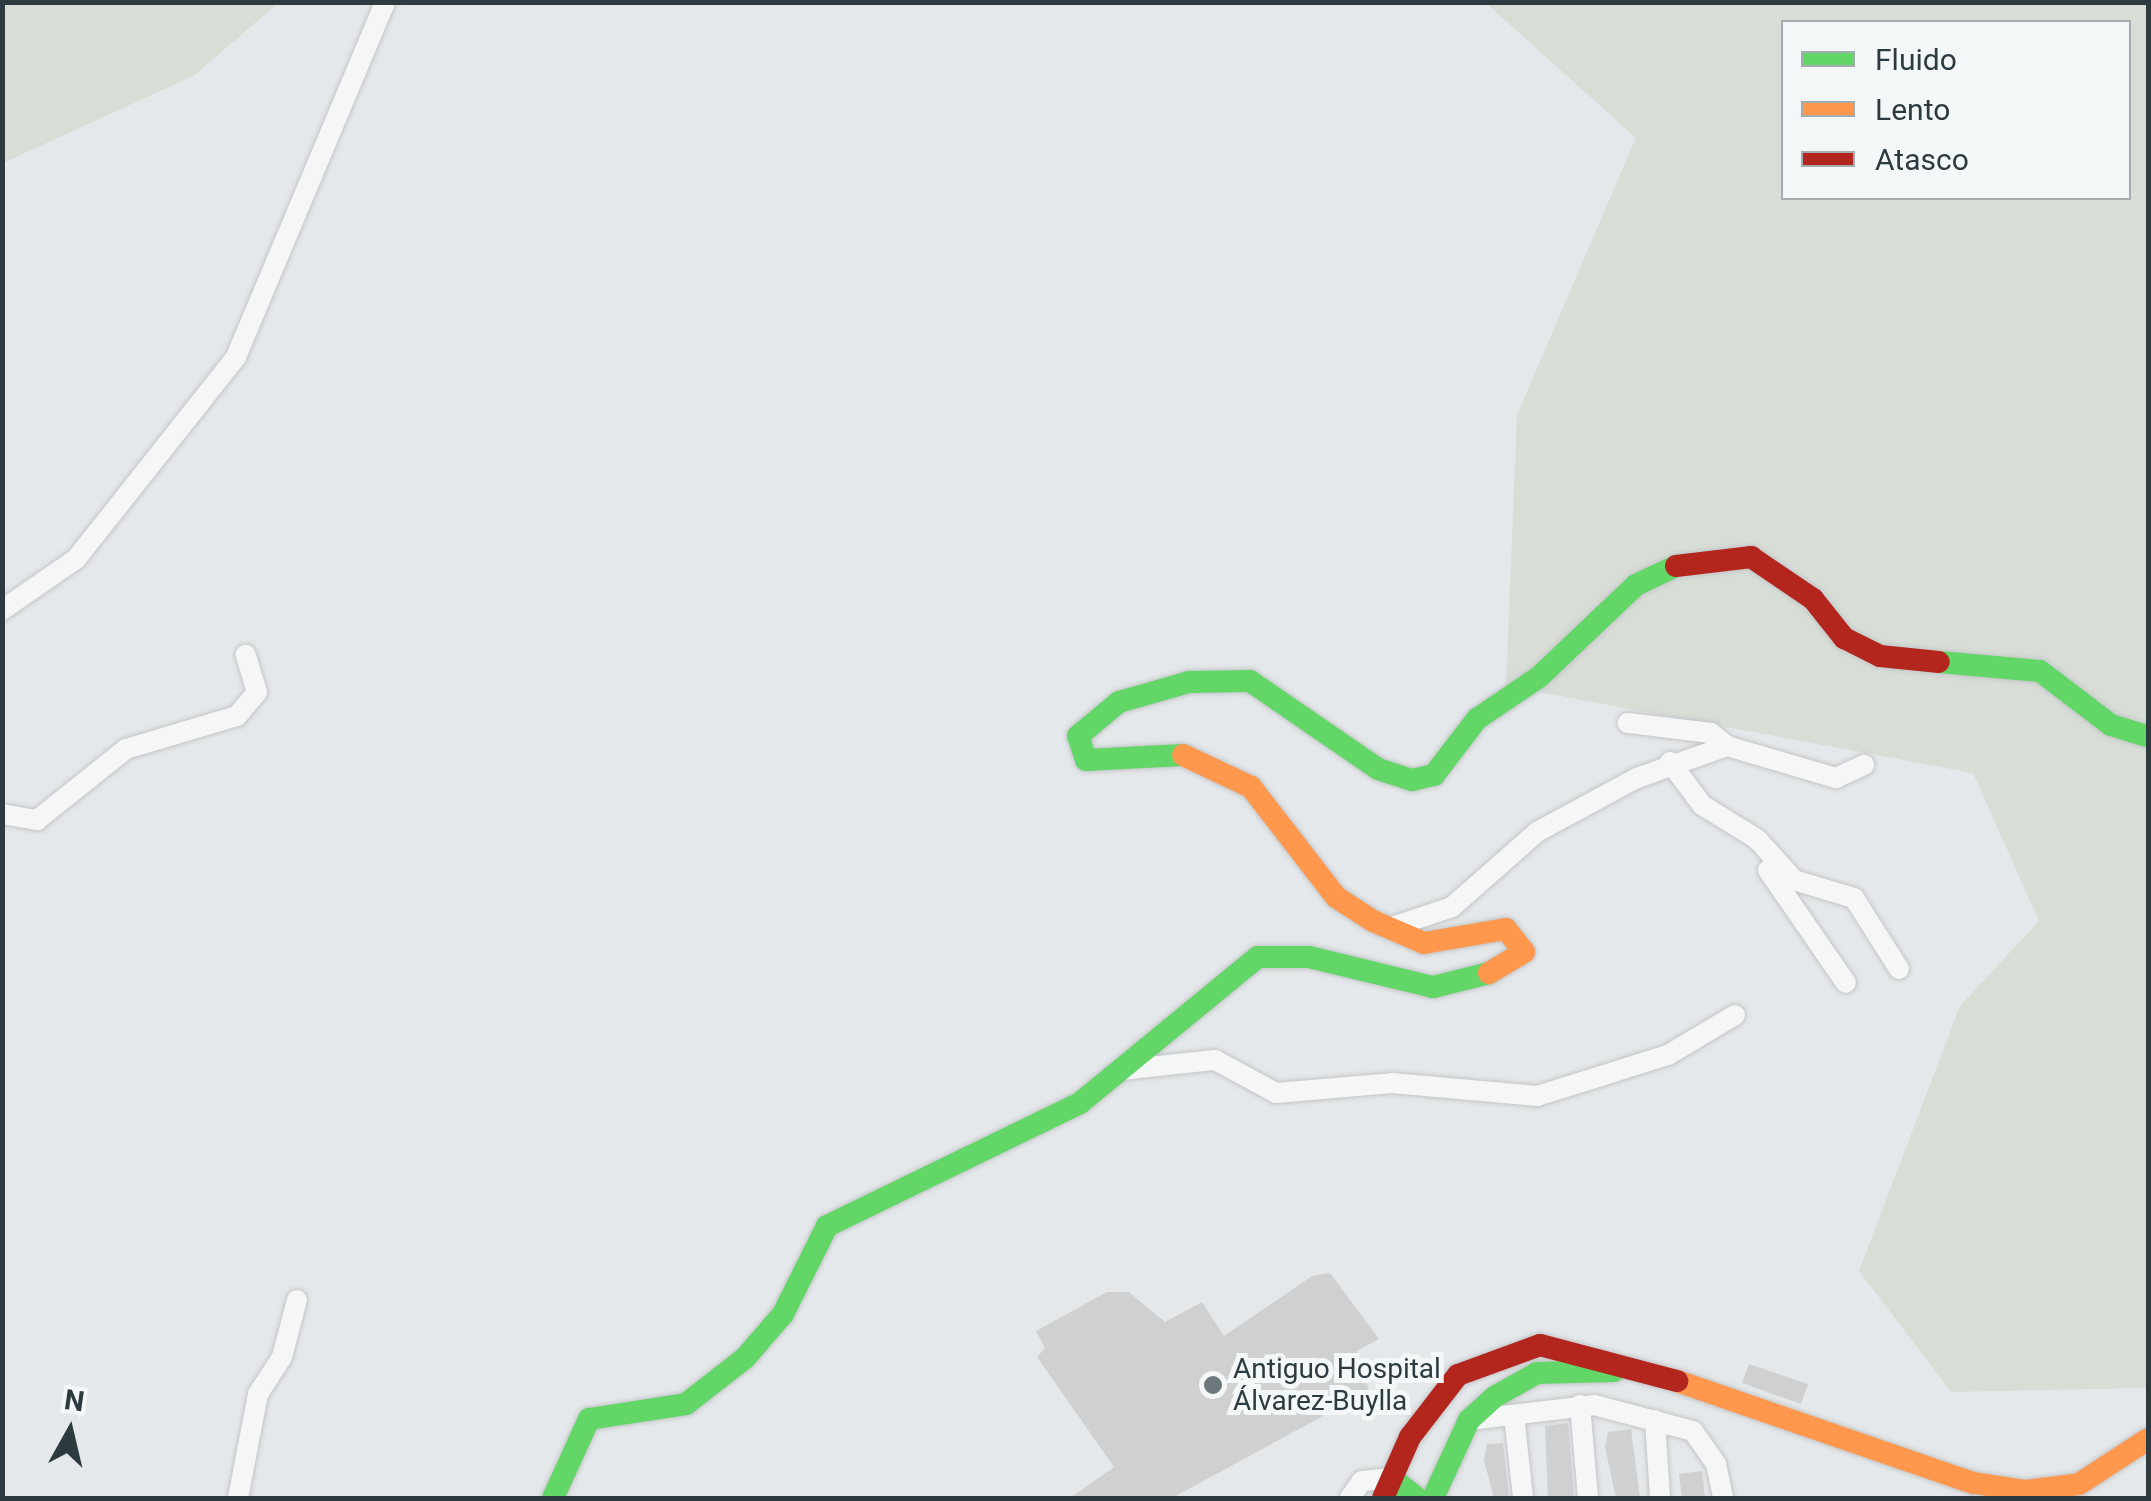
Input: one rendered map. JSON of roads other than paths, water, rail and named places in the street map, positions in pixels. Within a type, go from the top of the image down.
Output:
[{"type":"street","points":[[2,610],[76,559],[236,357],[385,2]]},
{"type":"street","points":[[553,1498],[589,1419],[612,1408],[686,1404],[745,1358],[783,1314],[827,1226],[1080,1103],[1258,957],[1310,957],[1433,988],[1500,970],[1524,952],[1506,929],[1424,943],[1336,898],[1236,773],[1170,751],[1086,760],[1078,736],[1119,702],[1226,676],[1273,695],[1314,734],[1378,769],[1412,780],[1434,775],[1477,719],[1539,678],[1636,585],[1675,566],[1750,557],[1813,599],[1844,638],[1880,656],[2040,671],[2111,726],[2148,736]]},
{"type":"street","points":[[2,814],[38,820],[126,749],[237,716],[257,692],[246,655]]},
{"type":"street","points":[[1628,722],[1711,733],[1727,746],[1770,766],[1836,778],[1864,766]]},
{"type":"street","points":[[1389,928],[1452,907],[1537,832],[1670,762],[1727,746]]},
{"type":"street","points":[[1670,762],[1702,806],[1733,825],[1794,880],[1854,898],[1899,969]]},
{"type":"street","points":[[1733,825],[1846,982]]},
{"type":"street","points":[[1119,1070],[1215,1060],[1276,1093],[1392,1083],[1536,1096],[1668,1055],[1735,1015]]},
{"type":"street","points":[[238,1498],[252,1398],[282,1357],[296,1300]]},
{"type":"street","points":[[1388,1488],[1410,1437],[1458,1375],[1540,1345],[1645,1370],[1974,1483],[2083,1494],[2148,1439]]},
{"type":"street","points":[[1434,1498],[1469,1420],[1537,1373],[1645,1370]]},
{"type":"street","points":[[1458,1375],[1469,1420]]},
{"type":"street","points":[[1410,1437],[1469,1420],[1580,1405],[1693,1431],[1716,1464],[1723,1498]]},
{"type":"street","points":[[1580,1405],[1588,1498]]},
{"type":"street","points":[[1514,1415],[1523,1498]]},
{"type":"street","points":[[1655,1420],[1660,1498]]},
{"type":"street","points":[[1350,1498],[1362,1480],[1417,1498]]},
{"type":"place","name":"Antiguo Hospital Álvarez-Buylla","points":[[1213,1385]]}]
